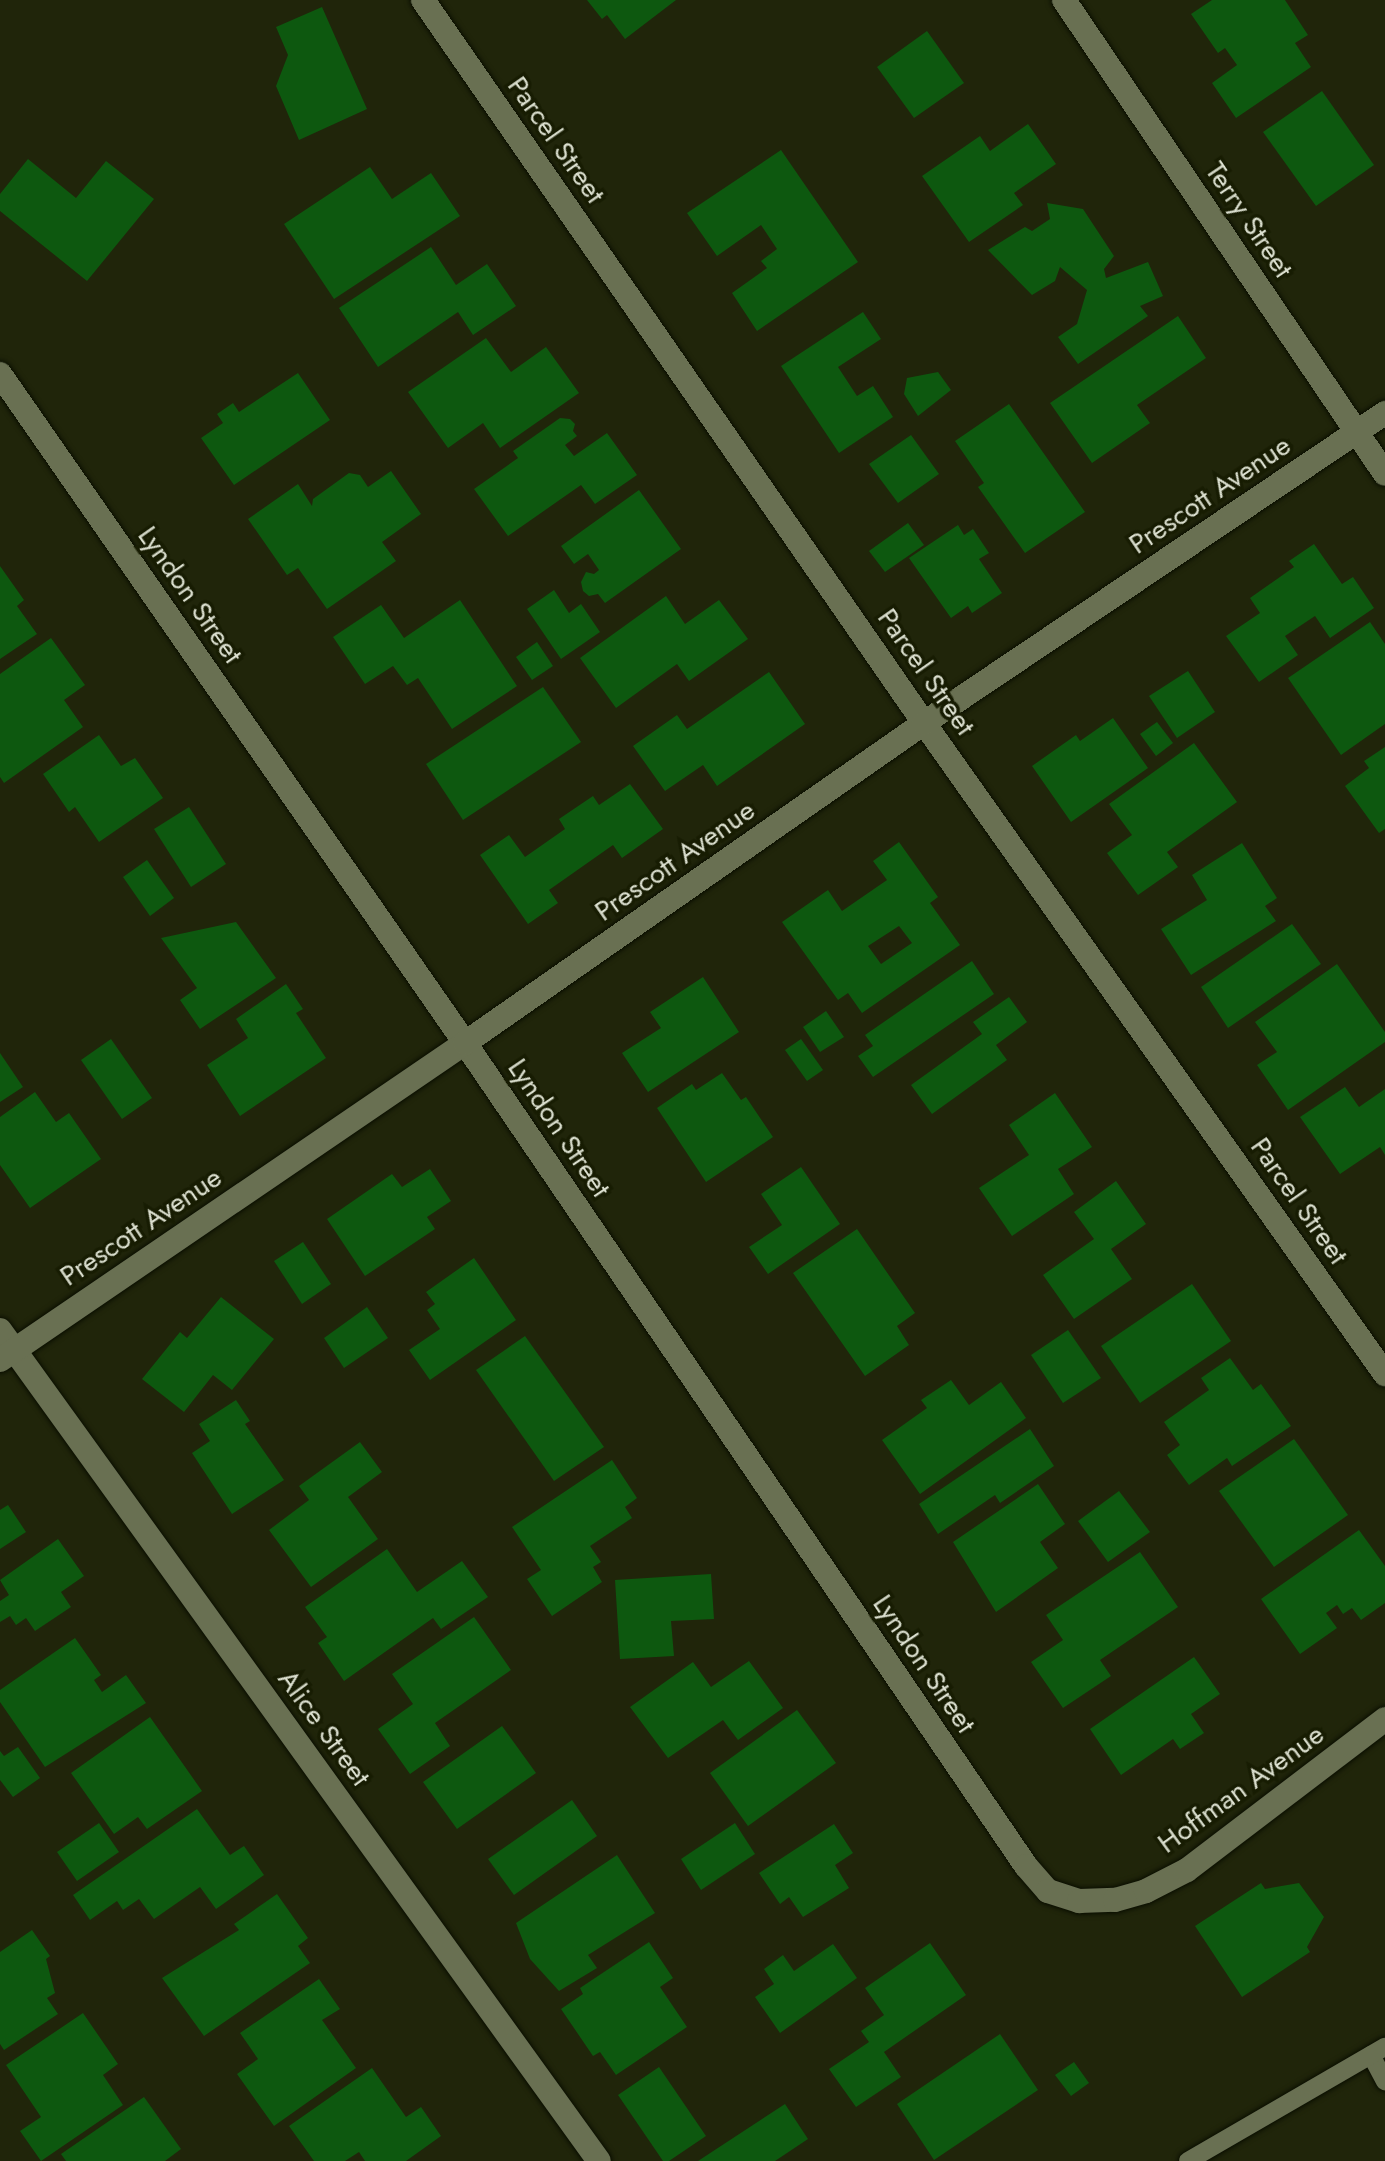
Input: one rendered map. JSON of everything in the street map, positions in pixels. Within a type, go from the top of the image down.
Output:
[{"type":"street","name":"Parcel Street","points":[[423,0],[924,723],[1385,1374]]},
{"type":"street","name":"Terry Street","points":[[1064,0],[1385,474]]},
{"type":"street","name":"Lyndon Street","points":[[0,374],[465,1043],[1026,1866],[1048,1891],[1079,1901]]},
{"type":"street","name":"Prescott Avenue","points":[[5,1347],[465,1043],[924,723],[1385,413]]},
{"type":"street","name":"Alice Street","points":[[5,1347],[599,2161]]},
{"type":"street","name":"Hoffman Avenue","points":[[1079,1901],[1115,1900],[1146,1891],[1187,1870],[1385,1719]]},
{"type":"lane","points":[[1188,2161],[1378,2051],[1385,2081]]},
{"type":"building","points":[[587,0],[676,0],[625,39],[607,15],[602,19]]},
{"type":"building","points":[[1212,0],[1285,0],[1308,35],[1295,43],[1311,67],[1236,118],[1212,83],[1237,65],[1225,48],[1218,53],[1191,14]]},
{"type":"building","points":[[322,7],[367,109],[299,140],[276,86],[288,55],[276,27]]},
{"type":"building","points":[[927,31],[964,83],[914,118],[877,67]]},
{"type":"building","points":[[1322,91],[1374,165],[1316,206],[1263,132]]},
{"type":"building","points":[[1028,124],[1056,164],[1014,193],[1023,205],[969,242],[922,176],[980,136],[990,151]]},
{"type":"building","points":[[781,150],[858,262],[757,331],[732,293],[767,268],[761,261],[777,249],[761,225],[717,256],[687,213]]},
{"type":"building","points":[[28,159],[76,198],[106,161],[154,199],[87,281],[0,211],[0,194]]},
{"type":"building","points":[[370,167],[392,199],[431,173],[460,216],[334,299],[284,224]]},
{"type":"building","points":[[1047,203],[1083,209],[1114,256],[1104,269],[1106,278],[1148,262],[1163,296],[1140,306],[1148,316],[1078,364],[1058,337],[1077,324],[1087,290],[1060,267],[1055,281],[1032,295],[988,250],[1025,227],[1032,231],[1050,219]]},
{"type":"building","points":[[431,247],[456,285],[487,264],[516,306],[473,335],[458,312],[378,367],[339,308]]},
{"type":"building","points":[[863,312],[881,339],[838,367],[857,396],[873,386],[893,417],[839,453],[781,366]]},
{"type":"building","points":[[1178,316],[1206,358],[1137,405],[1150,423],[1092,463],[1050,403]]},
{"type":"building","points":[[486,338],[511,372],[546,347],[579,393],[500,448],[483,423],[448,448],[408,392]]},
{"type":"building","points":[[938,372],[951,390],[918,416],[904,394],[907,378]]},
{"type":"building","points":[[298,373],[330,420],[234,485],[201,438],[223,423],[217,414],[233,403],[239,412]]},
{"type":"building","points":[[1009,404],[1085,512],[1025,553],[978,487],[984,483],[955,441]]},
{"type":"building","points":[[560,418],[570,419],[575,424],[573,431],[577,436],[565,445],[574,456],[607,433],[637,475],[595,504],[581,485],[508,536],[474,489],[518,458],[513,451]]},
{"type":"building","points":[[911,435],[939,474],[898,503],[869,464]]},
{"type":"building","points":[[391,471],[421,514],[382,542],[396,561],[327,609],[298,568],[287,575],[248,519],[298,484],[312,506],[313,499],[349,473],[360,475],[368,487]]},
{"type":"building","points":[[639,490],[681,549],[605,603],[598,594],[589,596],[583,591],[581,582],[586,572],[594,574],[599,570],[588,554],[574,564],[561,546]]},
{"type":"building","points":[[908,523],[924,545],[885,572],[869,551]]},
{"type":"building","points":[[958,525],[964,535],[973,529],[989,553],[979,559],[1002,593],[972,613],[968,606],[951,618],[909,558]]},
{"type":"building","points":[[1314,544],[1342,584],[1353,577],[1374,608],[1330,638],[1315,616],[1285,636],[1298,655],[1259,682],[1226,636],[1260,613],[1250,598],[1294,567],[1289,561]]},
{"type":"building","points":[[0,566],[24,600],[17,606],[37,634],[0,659]]},
{"type":"building","points":[[554,590],[569,613],[581,604],[600,632],[561,659],[527,609]]},
{"type":"building","points":[[666,596],[685,624],[719,600],[748,639],[689,681],[677,664],[616,708],[580,658]]},
{"type":"building","points":[[460,600],[517,686],[452,729],[418,678],[407,685],[393,666],[365,684],[333,637],[381,605],[404,638]]},
{"type":"building","points":[[1370,622],[1385,644],[1385,724],[1341,755],[1288,678]]},
{"type":"building","points":[[51,638],[85,685],[64,700],[83,727],[4,783],[0,777],[0,674]]},
{"type":"building","points":[[537,642],[553,666],[532,680],[516,657]]},
{"type":"building","points":[[1188,671],[1215,712],[1177,738],[1149,696]]},
{"type":"building","points":[[769,672],[805,724],[717,786],[703,765],[665,791],[633,746],[677,715],[687,729]]},
{"type":"building","points":[[543,687],[581,742],[463,820],[426,764]]},
{"type":"building","points":[[1113,718],[1148,768],[1071,822],[1032,766],[1076,735],[1080,741]]},
{"type":"building","points":[[1157,722],[1173,743],[1156,756],[1140,734]]},
{"type":"building","points":[[99,735],[121,766],[135,758],[163,798],[99,842],[75,807],[69,812],[43,774]]},
{"type":"building","points":[[1194,743],[1237,802],[1167,852],[1178,867],[1138,895],[1107,853],[1132,835],[1109,804]]},
{"type":"building","points":[[1385,747],[1385,829],[1379,833],[1345,786],[1369,768],[1364,761]]},
{"type":"building","points":[[630,784],[663,829],[622,858],[613,845],[549,890],[558,903],[528,924],[480,855],[509,835],[525,857],[565,829],[559,819],[593,796],[599,805]]},
{"type":"building","points":[[189,807],[226,864],[191,887],[154,829]]},
{"type":"building","points":[[899,842],[938,897],[930,903],[960,945],[862,1013],[848,993],[838,1000],[782,922],[828,890],[842,911],[887,880],[873,861]],"holes":[[[899,926],[912,943],[881,964],[868,946]]]},
{"type":"building","points":[[1242,843],[1277,898],[1265,906],[1276,921],[1191,975],[1161,929],[1207,900],[1192,875]]},
{"type":"building","points":[[147,860],[174,898],[150,916],[123,877]]},
{"type":"building","points":[[236,922],[276,978],[200,1029],[180,1000],[197,988],[161,938]]},
{"type":"building","points":[[1292,924],[1321,964],[1228,1028],[1201,987]]},
{"type":"building","points":[[972,961],[994,994],[873,1077],[858,1056],[873,1046],[865,1035]]},
{"type":"building","points":[[1337,964],[1385,1032],[1385,1042],[1288,1110],[1257,1065],[1277,1052],[1255,1022]]},
{"type":"building","points":[[703,977],[739,1032],[648,1092],[622,1053],[661,1028],[650,1012]]},
{"type":"building","points":[[286,984],[303,1009],[296,1013],[326,1058],[240,1116],[207,1065],[248,1038],[236,1019]]},
{"type":"building","points":[[1009,997],[1027,1022],[996,1045],[1007,1060],[932,1114],[911,1085],[982,1034],[973,1022]]},
{"type":"building","points":[[826,1011],[844,1037],[820,1052],[803,1027]]},
{"type":"building","points":[[111,1039],[152,1098],[122,1119],[81,1060]]},
{"type":"building","points":[[801,1039],[823,1070],[807,1081],[785,1050]]},
{"type":"building","points":[[0,1053],[23,1087],[0,1102]]},
{"type":"building","points":[[722,1073],[741,1100],[746,1097],[773,1137],[706,1182],[657,1108],[692,1084],[696,1090]]},
{"type":"building","points":[[1345,1087],[1359,1107],[1385,1089],[1385,1155],[1380,1147],[1340,1174],[1300,1117]]},
{"type":"building","points":[[35,1092],[56,1122],[69,1113],[101,1159],[30,1208],[0,1165],[0,1117]]},
{"type":"building","points":[[1055,1093],[1092,1147],[1058,1169],[1074,1194],[1012,1236],[979,1188],[1029,1155],[1009,1125]]},
{"type":"building","points":[[801,1167],[840,1224],[768,1274],[749,1247],[782,1225],[761,1194]]},
{"type":"building","points":[[430,1169],[451,1201],[427,1217],[435,1229],[365,1276],[327,1219],[392,1174],[402,1187]]},
{"type":"building","points":[[1116,1181],[1146,1224],[1111,1249],[1132,1279],[1074,1319],[1043,1275],[1094,1239],[1074,1212]]},
{"type":"building","points":[[857,1229],[915,1313],[897,1326],[909,1345],[865,1376],[793,1273]]},
{"type":"building","points":[[303,1242],[331,1284],[302,1304],[274,1261]]},
{"type":"building","points":[[474,1258],[516,1320],[430,1380],[409,1350],[440,1329],[427,1310],[435,1304],[426,1292]]},
{"type":"building","points":[[1192,1284],[1231,1341],[1140,1403],[1101,1346]]},
{"type":"building","points":[[221,1297],[274,1339],[232,1390],[213,1375],[184,1412],[142,1379],[180,1332],[187,1338]]},
{"type":"building","points":[[367,1307],[388,1338],[344,1368],[324,1338]]},
{"type":"building","points":[[1068,1330],[1101,1378],[1063,1403],[1031,1355]]},
{"type":"building","points":[[525,1336],[604,1447],[554,1481],[476,1370]]},
{"type":"building","points":[[1230,1358],[1253,1390],[1261,1384],[1291,1426],[1232,1466],[1227,1458],[1189,1485],[1167,1455],[1180,1445],[1164,1422],[1209,1390],[1201,1378]]},
{"type":"building","points":[[951,1380],[969,1405],[1001,1382],[1026,1418],[920,1494],[882,1440],[927,1408],[921,1400]]},
{"type":"building","points":[[236,1400],[250,1421],[245,1424],[284,1480],[232,1514],[192,1453],[210,1441],[199,1424]]},
{"type":"building","points":[[1030,1429],[1054,1466],[1000,1503],[995,1495],[938,1534],[919,1504]]},
{"type":"building","points":[[1294,1439],[1348,1515],[1274,1567],[1219,1491]]},
{"type":"building","points":[[360,1442],[382,1472],[348,1497],[378,1539],[311,1587],[269,1530],[309,1500],[299,1486]]},
{"type":"building","points":[[612,1460],[637,1498],[625,1507],[632,1518],[590,1546],[601,1562],[593,1567],[602,1582],[552,1616],[527,1579],[541,1570],[512,1527]]},
{"type":"building","points":[[1038,1484],[1065,1524],[1040,1542],[1058,1568],[996,1612],[953,1542]]},
{"type":"building","points":[[1119,1491],[1150,1532],[1108,1562],[1078,1521]]},
{"type":"building","points":[[8,1505],[26,1532],[0,1549],[0,1510]]},
{"type":"building","points":[[1359,1530],[1385,1566],[1385,1603],[1361,1620],[1352,1608],[1343,1614],[1337,1605],[1326,1613],[1337,1628],[1300,1654],[1261,1599]]},
{"type":"building","points":[[58,1539],[84,1576],[61,1592],[71,1607],[35,1631],[26,1618],[16,1625],[10,1616],[0,1622],[0,1601],[9,1595],[0,1580]]},
{"type":"building","points":[[387,1549],[417,1592],[462,1561],[488,1597],[441,1629],[433,1618],[344,1681],[318,1643],[327,1637],[305,1607]]},
{"type":"building","points":[[1140,1552],[1178,1607],[1100,1660],[1111,1676],[1063,1708],[1031,1662],[1063,1640],[1046,1615]]},
{"type":"building","points":[[711,1574],[714,1619],[671,1621],[674,1656],[620,1659],[615,1580]]},
{"type":"building","points":[[474,1617],[511,1670],[435,1723],[450,1746],[410,1774],[378,1729],[413,1704],[392,1674]]},
{"type":"building","points":[[75,1638],[101,1675],[94,1680],[102,1692],[126,1675],[146,1703],[45,1767],[0,1702],[0,1690]]},
{"type":"building","points":[[1194,1657],[1220,1694],[1191,1714],[1204,1733],[1180,1749],[1173,1739],[1121,1775],[1090,1729]]},
{"type":"building","points":[[749,1661],[783,1708],[738,1740],[723,1720],[668,1758],[630,1707],[693,1662],[711,1687]]},
{"type":"building","points":[[797,1710],[836,1763],[748,1826],[710,1773]]},
{"type":"building","points":[[150,1717],[202,1791],[147,1829],[138,1817],[114,1834],[71,1773]]},
{"type":"building","points":[[502,1726],[536,1773],[457,1829],[423,1782]]},
{"type":"building","points":[[18,1747],[40,1778],[13,1797],[0,1780],[0,1751],[4,1756]]},
{"type":"building","points":[[572,1800],[597,1836],[514,1895],[488,1859]]},
{"type":"building","points":[[197,1809],[230,1855],[244,1846],[264,1875],[216,1909],[200,1887],[154,1919],[139,1899],[123,1910],[117,1901],[90,1920],[73,1895]]},
{"type":"building","points":[[99,1823],[119,1852],[77,1881],[57,1852]]},
{"type":"building","points":[[735,1823],[755,1854],[701,1890],[681,1859]]},
{"type":"building","points":[[834,1824],[853,1853],[835,1865],[849,1888],[803,1917],[789,1897],[780,1904],[759,1873]]},
{"type":"building","points":[[617,1855],[655,1913],[588,1955],[597,1968],[559,1991],[530,1959],[516,1923]]},
{"type":"building","points":[[1261,1883],[1265,1889],[1299,1883],[1324,1917],[1307,1947],[1310,1952],[1242,1997],[1195,1926]]},
{"type":"building","points":[[277,1894],[308,1938],[298,1946],[310,1963],[204,2036],[162,1978],[239,1930],[234,1924]]},
{"type":"building","points":[[32,1930],[50,1956],[46,1959],[55,1993],[47,1998],[58,2014],[4,2050],[0,2044],[0,1952]]},
{"type":"building","points":[[649,1942],[673,1978],[660,1987],[687,2027],[616,2075],[600,2052],[593,2056],[561,2009],[583,1994],[580,1988]]},
{"type":"building","points":[[930,1943],[966,1995],[884,2052],[901,2077],[856,2107],[829,2069],[869,2042],[861,2031],[884,2015],[865,1988]]},
{"type":"building","points":[[833,1944],[857,1978],[780,2033],[755,1997],[774,1984],[764,1969],[783,1955],[794,1971]]},
{"type":"building","points":[[319,1979],[340,2009],[322,2020],[356,2068],[274,2126],[237,2074],[258,2059],[240,2033]]},
{"type":"building","points":[[83,2013],[118,2064],[103,2075],[123,2105],[41,2161],[20,2131],[41,2117],[6,2065]]},
{"type":"building","points":[[1000,2034],[1038,2090],[934,2160],[897,2104]]},
{"type":"building","points":[[1074,2062],[1089,2083],[1071,2096],[1055,2075]]},
{"type":"building","points":[[659,2067],[706,2136],[669,2161],[663,2161],[618,2095]]},
{"type":"building","points":[[372,2068],[406,2117],[421,2107],[441,2136],[406,2161],[365,2161],[359,2152],[345,2161],[314,2161],[289,2126]]},
{"type":"building","points":[[144,2097],[181,2149],[165,2161],[66,2161],[61,2154]]},
{"type":"building","points":[[785,2104],[808,2139],[775,2161],[698,2161]]}]
